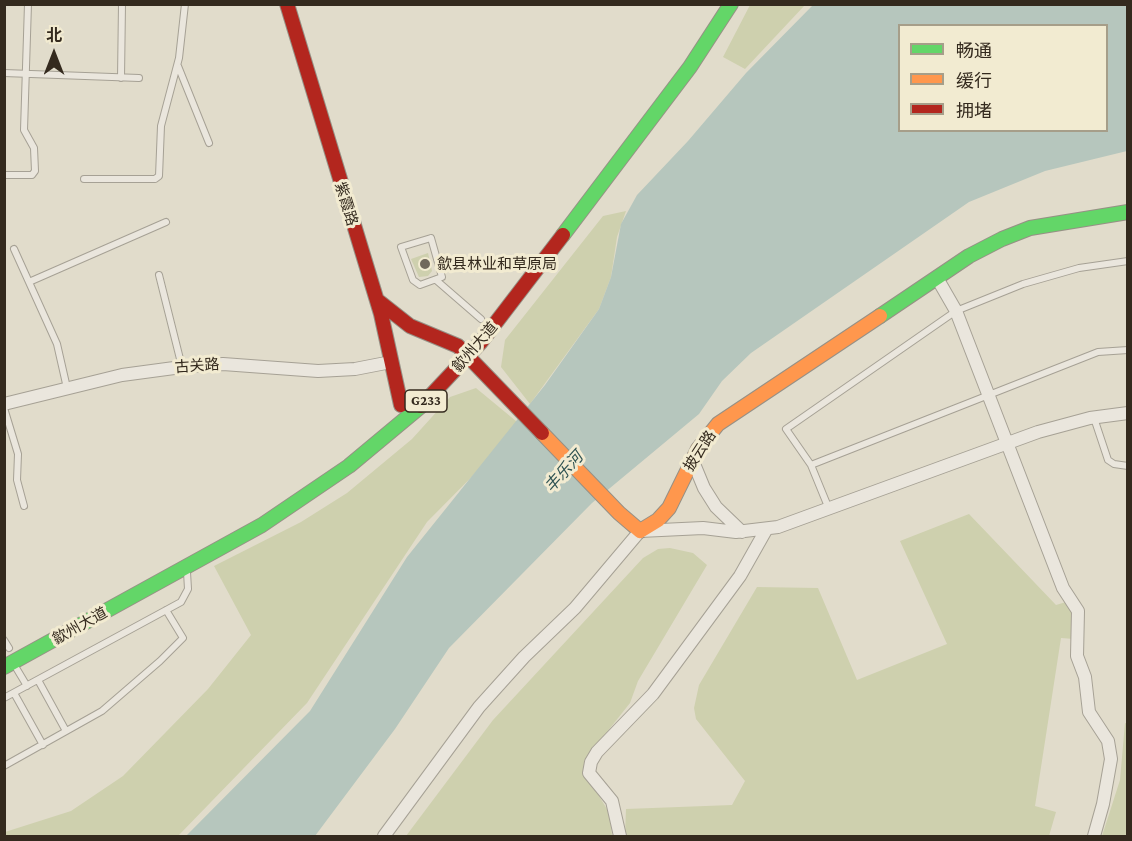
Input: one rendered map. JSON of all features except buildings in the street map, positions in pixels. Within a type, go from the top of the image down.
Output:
[{"type":"main road","name":"紫霞路","points":[[286,4],[376,300],[401,405]]},
{"type":"main road","name":"歙州大道","points":[[6,646],[255,513],[340,455],[401,405],[481,319],[679,59],[714,4]]},
{"type":"main road","name":"歙州大道","points":[[9,664],[262,525],[349,466],[426,402],[468,356],[690,68],[731,4]]},
{"type":"main road","name":"披云路","points":[[640,531],[658,520],[669,508],[692,459],[710,433],[727,417],[937,278],[985,247],[1023,230],[1074,219],[1128,212]]},
{"type":"main road","points":[[376,300],[410,326],[458,346],[619,513],[640,531]]},
{"type":"street","points":[[937,278],[956,311],[1063,588],[1078,612],[1077,656],[1085,677],[1089,712],[1110,748],[1111,759],[1094,837]]},
{"type":"street","name":"古关路","points":[[4,406],[122,375],[182,367],[223,364],[318,371],[355,369],[392,362]]},
{"type":"street","points":[[640,531],[702,528],[766,530],[830,510],[1055,427],[1094,417],[1128,412]]},
{"type":"street","points":[[692,459],[704,488],[716,507],[742,531]]},
{"type":"street","points":[[620,837],[612,801],[590,773],[591,762],[597,752],[653,694],[740,576],[766,530]]},
{"type":"street","name":"披云路","points":[[384,837],[479,707],[524,657],[575,608],[640,531]]},
{"type":"lane","points":[[4,175],[32,174],[34,171],[34,148],[24,130],[28,4]]},
{"type":"lane","points":[[121,78],[123,4]]},
{"type":"lane","points":[[84,179],[155,179],[159,176],[161,126],[177,65],[185,4]]},
{"type":"lane","points":[[177,65],[209,143]]},
{"type":"lane","points":[[4,73],[139,78]]},
{"type":"lane","points":[[29,282],[166,222]]},
{"type":"lane","points":[[431,238],[442,277],[436,280],[424,285],[415,282],[401,247],[431,238]]},
{"type":"lane","points":[[14,249],[57,344],[67,388]]},
{"type":"lane","points":[[830,510],[811,465],[786,429],[956,311],[1034,281],[1079,268],[1128,261]]},
{"type":"lane","points":[[159,275],[182,367]]},
{"type":"lane","points":[[436,280],[481,319]]},
{"type":"lane","points":[[811,465],[1098,352],[1128,350]]},
{"type":"lane","points":[[4,406],[18,454],[17,480],[24,506]]},
{"type":"lane","points":[[1094,417],[1108,459],[1114,464],[1128,466]]},
{"type":"lane","points":[[4,698],[181,602],[187,594],[186,568]]},
{"type":"lane","points":[[4,766],[110,704],[183,638],[166,610]]},
{"type":"lane","points":[[9,664],[27,686]]},
{"type":"lane","points":[[38,680],[66,731]]},
{"type":"lane","points":[[14,693],[43,745]]},
{"type":"green space","points":[[750,5],[805,5],[745,69],[723,57]]},
{"type":"green space","points":[[626,211],[617,237],[611,277],[599,309],[530,404],[501,367],[505,340],[603,216]]},
{"type":"green space","points":[[428,253],[432,271],[428,276],[419,277],[411,259]]},
{"type":"green space","points":[[476,388],[522,426],[427,522],[307,703],[178,836],[5,836],[5,832],[71,811],[123,776],[208,689],[251,635],[214,566],[301,522],[347,493],[412,439],[450,397]]},
{"type":"green space","points":[[969,514],[1056,605],[1076,599],[1074,639],[1061,638],[1035,806],[1056,812],[1049,836],[625,836],[626,809],[732,805],[745,781],[696,719],[694,708],[699,685],[757,587],[818,588],[857,680],[947,644],[900,541]]},
{"type":"green space","points":[[670,548],[693,553],[707,565],[638,681],[630,703],[584,761],[585,773],[610,814],[612,836],[406,836],[493,720],[643,558],[658,549]]},
{"type":"green space","points":[[1125,723],[1128,724],[1127,836],[1102,836],[1120,780]]},
{"type":"water","name":"丰乐河","points":[[813,5],[1127,5],[1127,151],[1045,171],[969,202],[751,353],[722,381],[699,414],[592,503],[449,648],[395,729],[315,836],[186,836],[310,711],[407,557],[545,385],[599,309],[611,277],[621,224],[637,195],[688,141],[746,73]]},
{"type":"traffic: fast","points":[[563,235],[690,67],[731,4]]},
{"type":"traffic: fast","points":[[880,316],[969,256],[1002,239],[1030,228],[1128,212]]},
{"type":"traffic: fast","points":[[4,667],[262,525],[349,466],[421,406]]},
{"type":"traffic: slow","points":[[542,433],[619,513],[640,531],[658,520],[669,508],[698,449],[718,424],[880,316]]},
{"type":"traffic: jam","points":[[287,4],[381,314],[401,405]]},
{"type":"traffic: jam","points":[[421,406],[481,342],[563,235]]},
{"type":"traffic: jam","points":[[377,300],[410,326],[458,346],[542,433]]},
{"type":"place","name":"歙县林业和草原局","points":[[425,264]]}]
